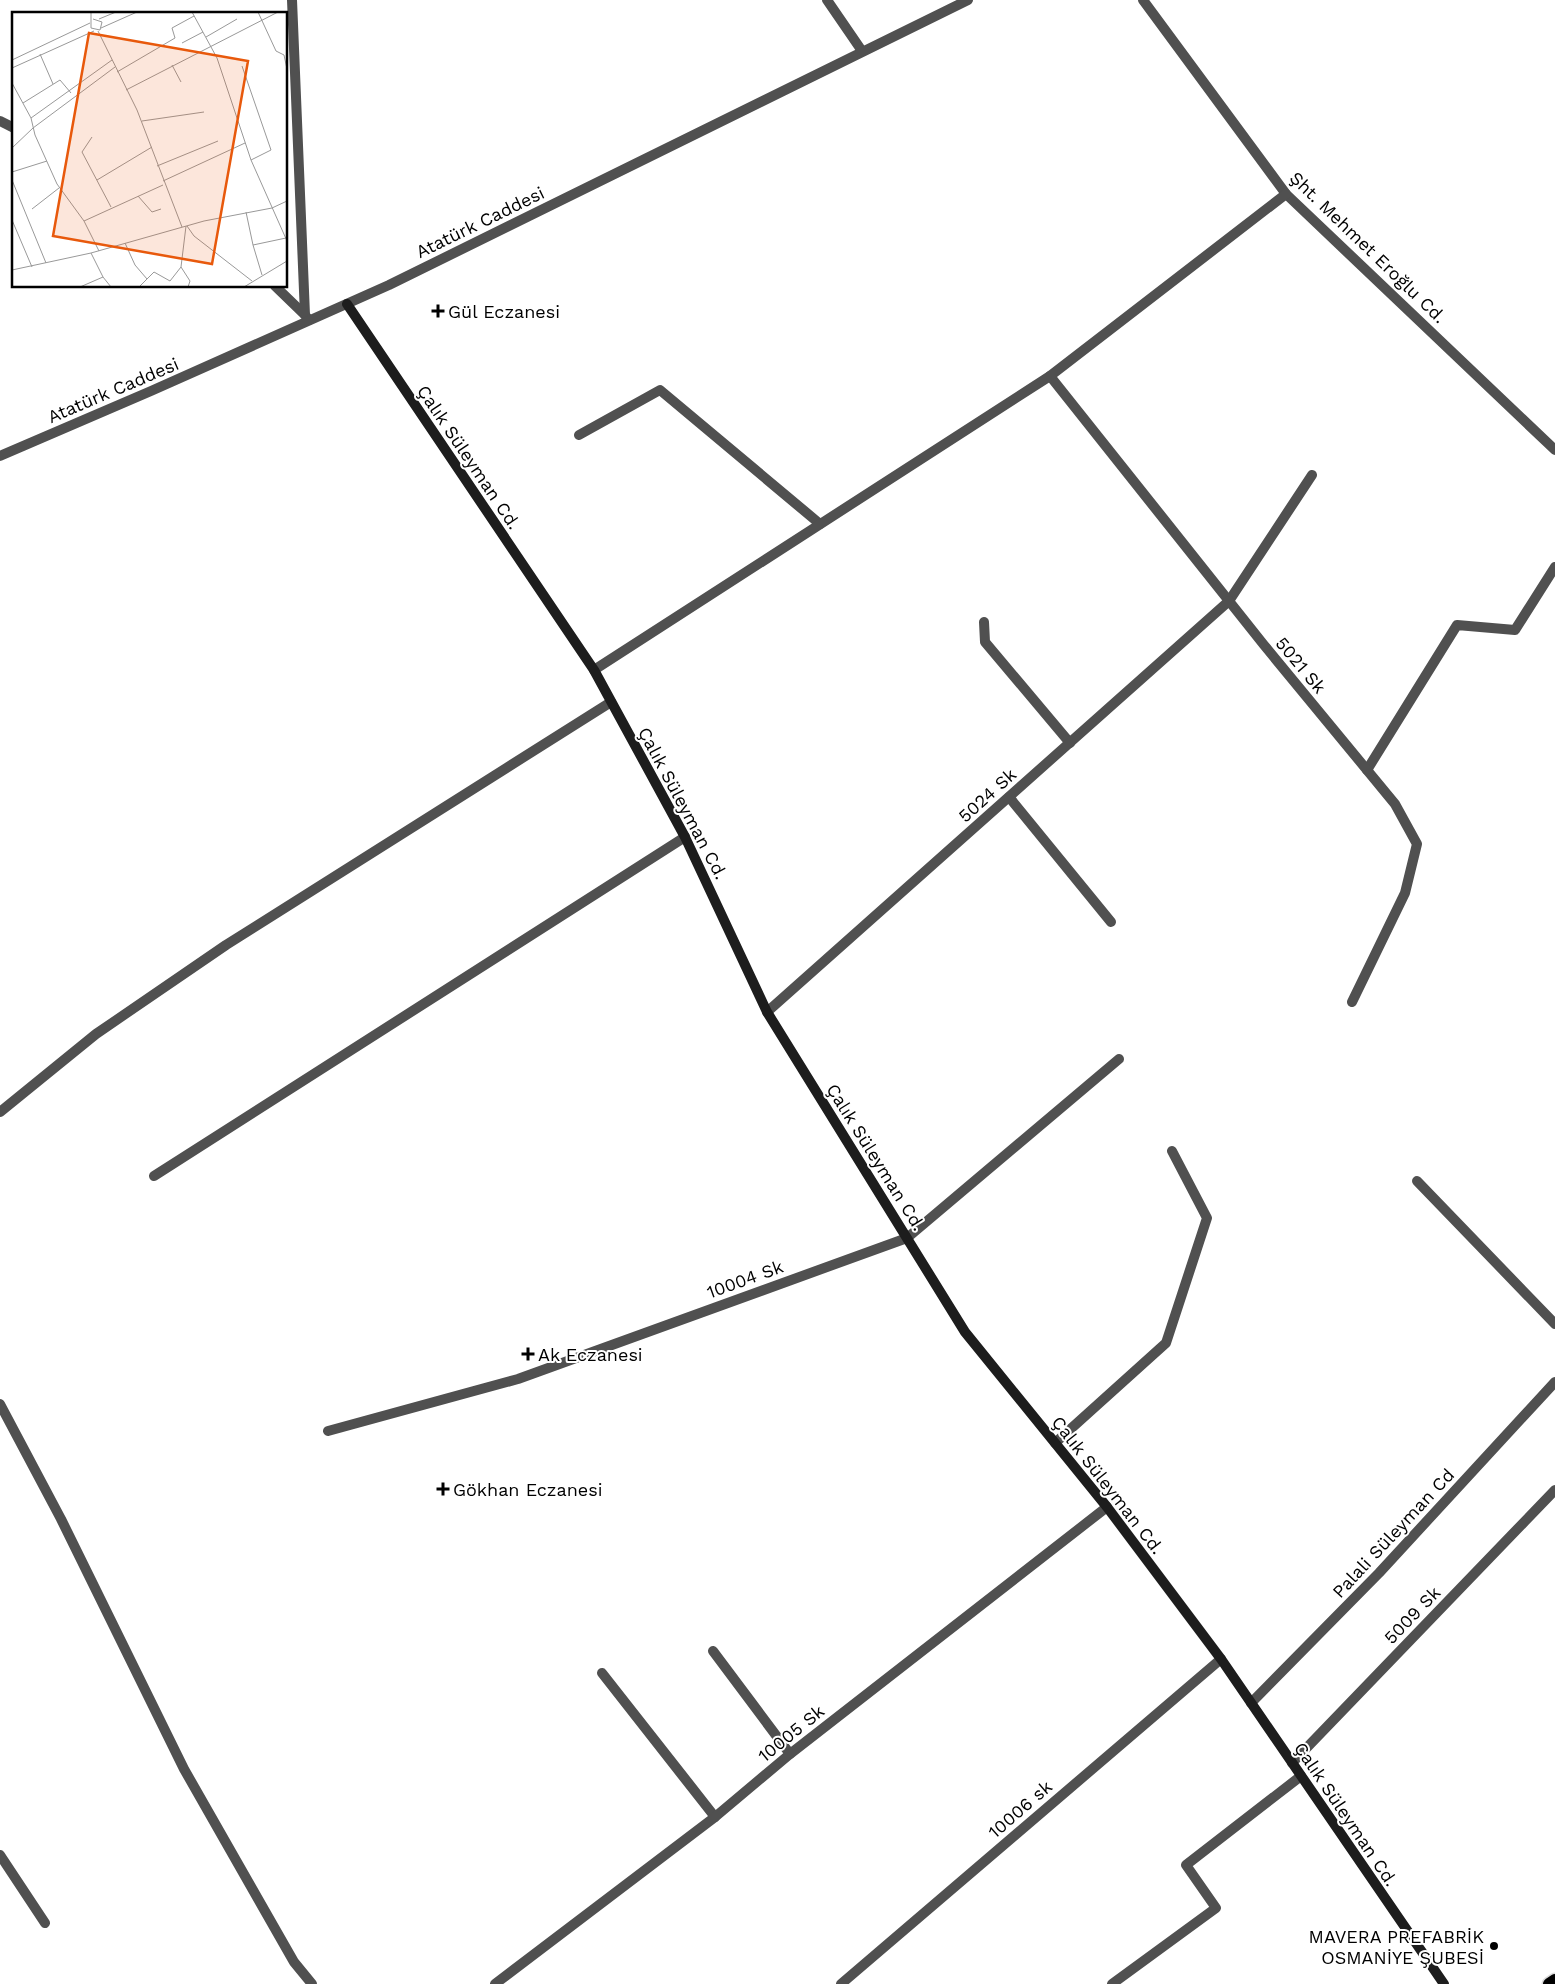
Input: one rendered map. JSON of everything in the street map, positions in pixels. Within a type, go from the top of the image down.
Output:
[{"type":"main road","name":"Çalık Süleyman Cd.","points":[[347,304],[594,670],[686,837],[768,1012],[965,1332],[1107,1507],[1220,1659],[1444,1984]]},
{"type":"main road","points":[[1549,1984],[1555,1980]]},
{"type":"street","points":[[292,0],[307,317]]},
{"type":"street","points":[[827,0],[862,51]]},
{"type":"street","name":"Atatürk Caddesi","points":[[0,456],[307,317],[347,304],[968,0]]},
{"type":"street","name":"Şht. Mehmet Eroğlu Cd.","points":[[1143,0],[1286,194],[1555,450]]},
{"type":"street","points":[[0,121],[12,127]]},
{"type":"street","points":[[594,670],[1050,376],[1286,194]]},
{"type":"street","points":[[277,288],[307,317]]},
{"type":"street","name":"5021 Sk","points":[[1050,376],[1229,601],[1395,804],[1417,844],[1405,893],[1352,1002]]},
{"type":"street","points":[[579,435],[660,390],[820,524]]},
{"type":"street","name":"5024 Sk","points":[[768,1012],[1229,601],[1312,475]]},
{"type":"street","points":[[1368,770],[1457,625],[1515,630],[1555,567]]},
{"type":"street","points":[[984,622],[985,642],[1070,743]]},
{"type":"street","points":[[0,1112],[96,1034],[226,945],[611,702]]},
{"type":"street","points":[[1009,797],[1110,922]]},
{"type":"street","points":[[154,1176],[686,837]]},
{"type":"street","name":"10004 Sk","points":[[328,1431],[518,1379],[907,1238],[1119,1059]]},
{"type":"street","points":[[1055,1443],[1166,1343],[1207,1218],[1172,1152]]},
{"type":"street","points":[[1418,1181],[1555,1324]]},
{"type":"street","name":"Palali Süleyman Cd","points":[[1251,1703],[1379,1573],[1555,1382]]},
{"type":"street","points":[[0,1404],[61,1519],[184,1769],[294,1962],[312,1984]]},
{"type":"street","name":"5009 Sk","points":[[1292,1763],[1555,1490]]},
{"type":"street","name":"10005 Sk","points":[[495,1984],[714,1817],[790,1754],[1107,1507]]},
{"type":"street","points":[[713,1651],[790,1754]]},
{"type":"street","name":"10006 sk","points":[[842,1984],[1220,1659]]},
{"type":"street","points":[[602,1673],[714,1817]]},
{"type":"street","points":[[1112,1984],[1216,1908],[1186,1865],[1301,1776]]},
{"type":"street","points":[[0,1855],[45,1923]]},
{"type":"place","name":"Gül Eczanesi","points":[[438,311]]},
{"type":"place","name":"Ak Eczanesi","points":[[528,1354]]},
{"type":"place","name":"Gökhan Eczanesi","points":[[443,1489]]},
{"type":"place","name":"MAVERA PREFABRİK OSMANİYE ŞUBESİ","points":[[1494,1946]]}]
